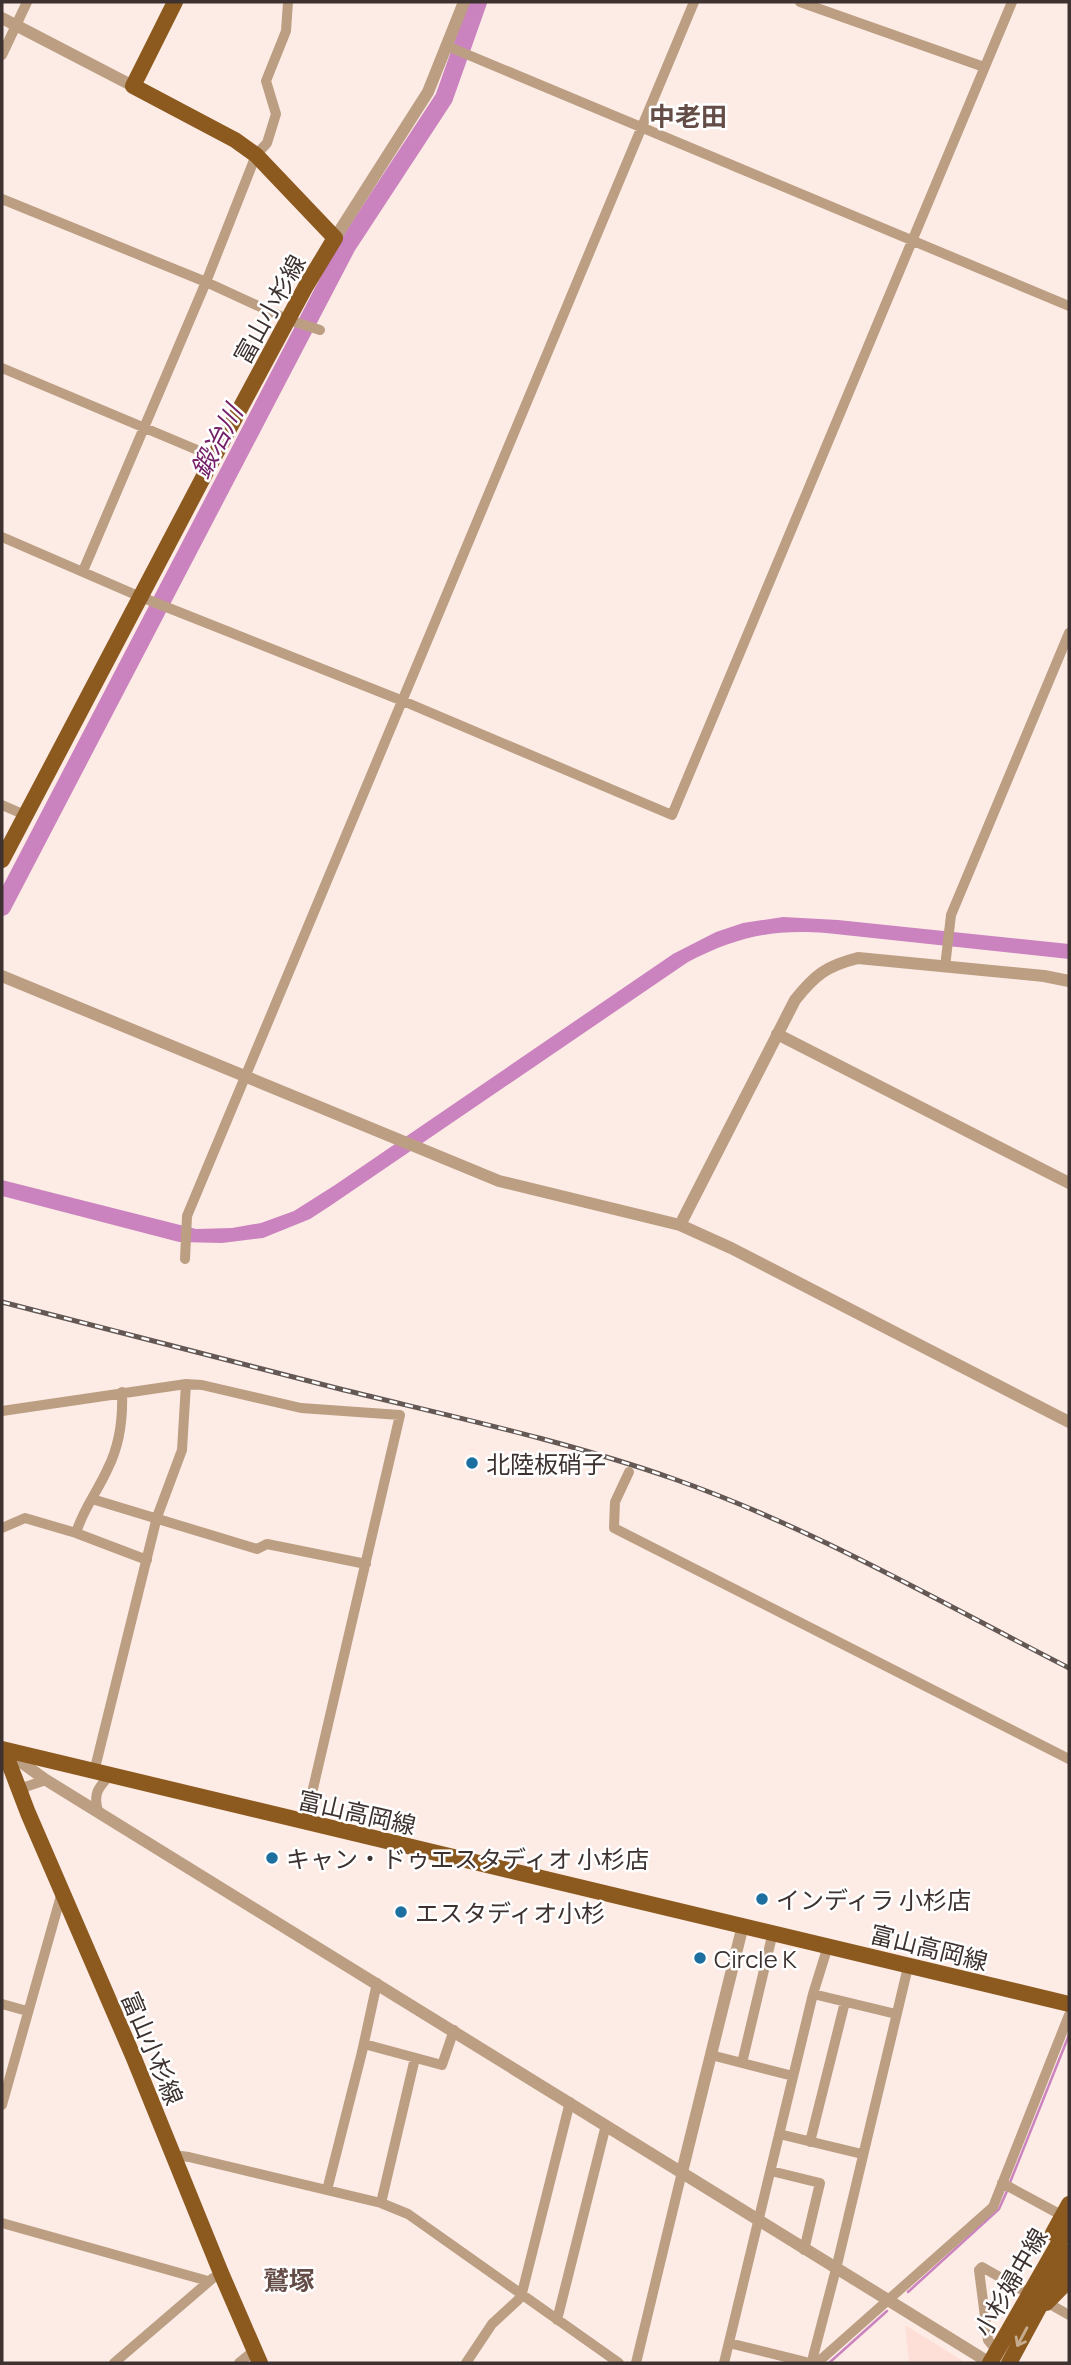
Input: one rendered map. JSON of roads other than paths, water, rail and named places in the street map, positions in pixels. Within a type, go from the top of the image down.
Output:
[{"type":"main road","points":[[132,86],[175,2]]},
{"type":"main road","name":"富山小杉線","points":[[2,860],[143,598],[214,457],[293,321],[335,239],[256,155],[235,140],[132,86]]},
{"type":"main road","name":"富山小杉線","points":[[3,1750],[173,2155],[215,2277],[257,2357]]},
{"type":"main road","name":"富山高岡線","points":[[3,1750],[1069,2004]]},
{"type":"main road","points":[[1033,2302],[1034,2265],[1067,2215]]},
{"type":"main road","name":"小杉婦中線","points":[[1056,2275],[1067,2215]]},
{"type":"main road","name":"小杉婦中線","points":[[998,2359],[1033,2302],[1056,2275],[1069,2252]]},
{"type":"main road","points":[[1033,2302],[1056,2275]]},
{"type":"street","points":[[2,55],[26,2]]},
{"type":"street","points":[[83,571],[142,427],[206,282],[256,155],[267,143],[276,114],[266,81],[286,31],[288,2]]},
{"type":"street","points":[[335,239],[428,92],[449,47],[464,2]]},
{"type":"street","points":[[185,1259],[187,1222],[246,1076],[694,2]]},
{"type":"street","points":[[800,2],[984,67]]},
{"type":"street","points":[[2,537],[143,598],[403,701],[671,815],[1012,2]]},
{"type":"street","points":[[2,19],[132,86]]},
{"type":"street","points":[[449,47],[1069,306]]},
{"type":"street","points":[[2,199],[320,330]]},
{"type":"street","points":[[2,368],[214,457]]},
{"type":"street","points":[[945,967],[951,915],[1069,633]]},
{"type":"street","points":[[2,805],[26,815]]},
{"type":"street","points":[[680,1225],[794,1000],[813,977],[838,963],[858,958],[1044,976],[1069,981]]},
{"type":"street","points":[[2,976],[499,1181],[680,1225],[731,1248],[1069,1422]]},
{"type":"street","points":[[777,1034],[1069,1183]]},
{"type":"street","points":[[97,1811],[94,1801],[157,1517],[182,1450],[186,1384]]},
{"type":"street","points":[[2,1411],[186,1384],[202,1385],[301,1408],[400,1415],[305,1823]]},
{"type":"street","points":[[76,1533],[82,1513],[110,1466],[122,1423],[122,1392]]},
{"type":"street","points":[[629,1472],[615,1502],[614,1528],[1069,1759]]},
{"type":"street","points":[[92,1499],[257,1549],[267,1544],[366,1564]]},
{"type":"street","points":[[2,1528],[25,1518],[76,1533],[147,1560]]},
{"type":"street","points":[[3,1750],[46,1780],[454,2030],[836,2269],[998,2359]]},
{"type":"street","points":[[22,1798],[25,1787],[46,1780]]},
{"type":"street","points":[[2,2105],[62,1892]]},
{"type":"street","points":[[636,2363],[743,1925]]},
{"type":"street","points":[[742,2063],[773,1932]]},
{"type":"street","points":[[724,2363],[813,1994],[828,1946]]},
{"type":"street","points":[[814,2363],[813,2357],[908,1967]]},
{"type":"street","points":[[327,2190],[377,1983]]},
{"type":"street","points":[[813,1994],[896,2014]]},
{"type":"street","points":[[810,2142],[845,2002]]},
{"type":"street","points":[[2,2004],[27,2011]]},
{"type":"street","points":[[814,2363],[890,2301],[993,2207],[1069,2015]]},
{"type":"street","points":[[364,2045],[442,2065],[454,2030]]},
{"type":"street","points":[[711,2055],[793,2076]]},
{"type":"street","points":[[381,2203],[415,2058]]},
{"type":"street","points":[[466,2363],[484,2333],[522,2293],[570,2102]]},
{"type":"street","points":[[557,2320],[606,2125]]},
{"type":"street","points":[[779,2134],[862,2154]]},
{"type":"street","points":[[173,2155],[381,2203],[408,2214],[619,2363]]},
{"type":"street","points":[[771,2171],[821,2183],[804,2249]]},
{"type":"street","points":[[1002,2183],[1067,2215]]},
{"type":"street","points":[[2,2223],[215,2277]]},
{"type":"street","points":[[998,2359],[988,2340],[979,2270],[982,2267],[1033,2302],[1069,2315]]},
{"type":"street","points":[[114,2363],[215,2277]]},
{"type":"street","points":[[729,2343],[814,2363]]},
{"type":"street","points":[[239,2363],[257,2357]]},
{"type":"waterway","name":"鍛冶川","points":[[2,907],[347,246],[444,98],[478,2]]},
{"type":"waterway","points":[[1009,2185],[1069,2035]]},
{"type":"waterway","points":[[908,2292],[999,2209],[1007,2191]]},
{"type":"waterway","points":[[829,2363],[887,2311]]},
{"type":"railway","points":[[2,1302],[551,1441],[674,1479],[725,1498],[825,1542],[1069,1668]]},
{"type":"place","name":"北陸板硝子","points":[[472,1463]]},
{"type":"place","name":"キャン・ドゥエスタディオ 小杉店","points":[[272,1858]]},
{"type":"place","name":"インディラ 小杉店","points":[[762,1899]]},
{"type":"place","name":"エスタディオ小杉","points":[[401,1912]]},
{"type":"place","name":"Circle K","points":[[700,1958]]},
{"type":"district","name":"中老田","points":[[688,116]]},
{"type":"district","name":"鷲塚","points":[[289,2280]]}]
